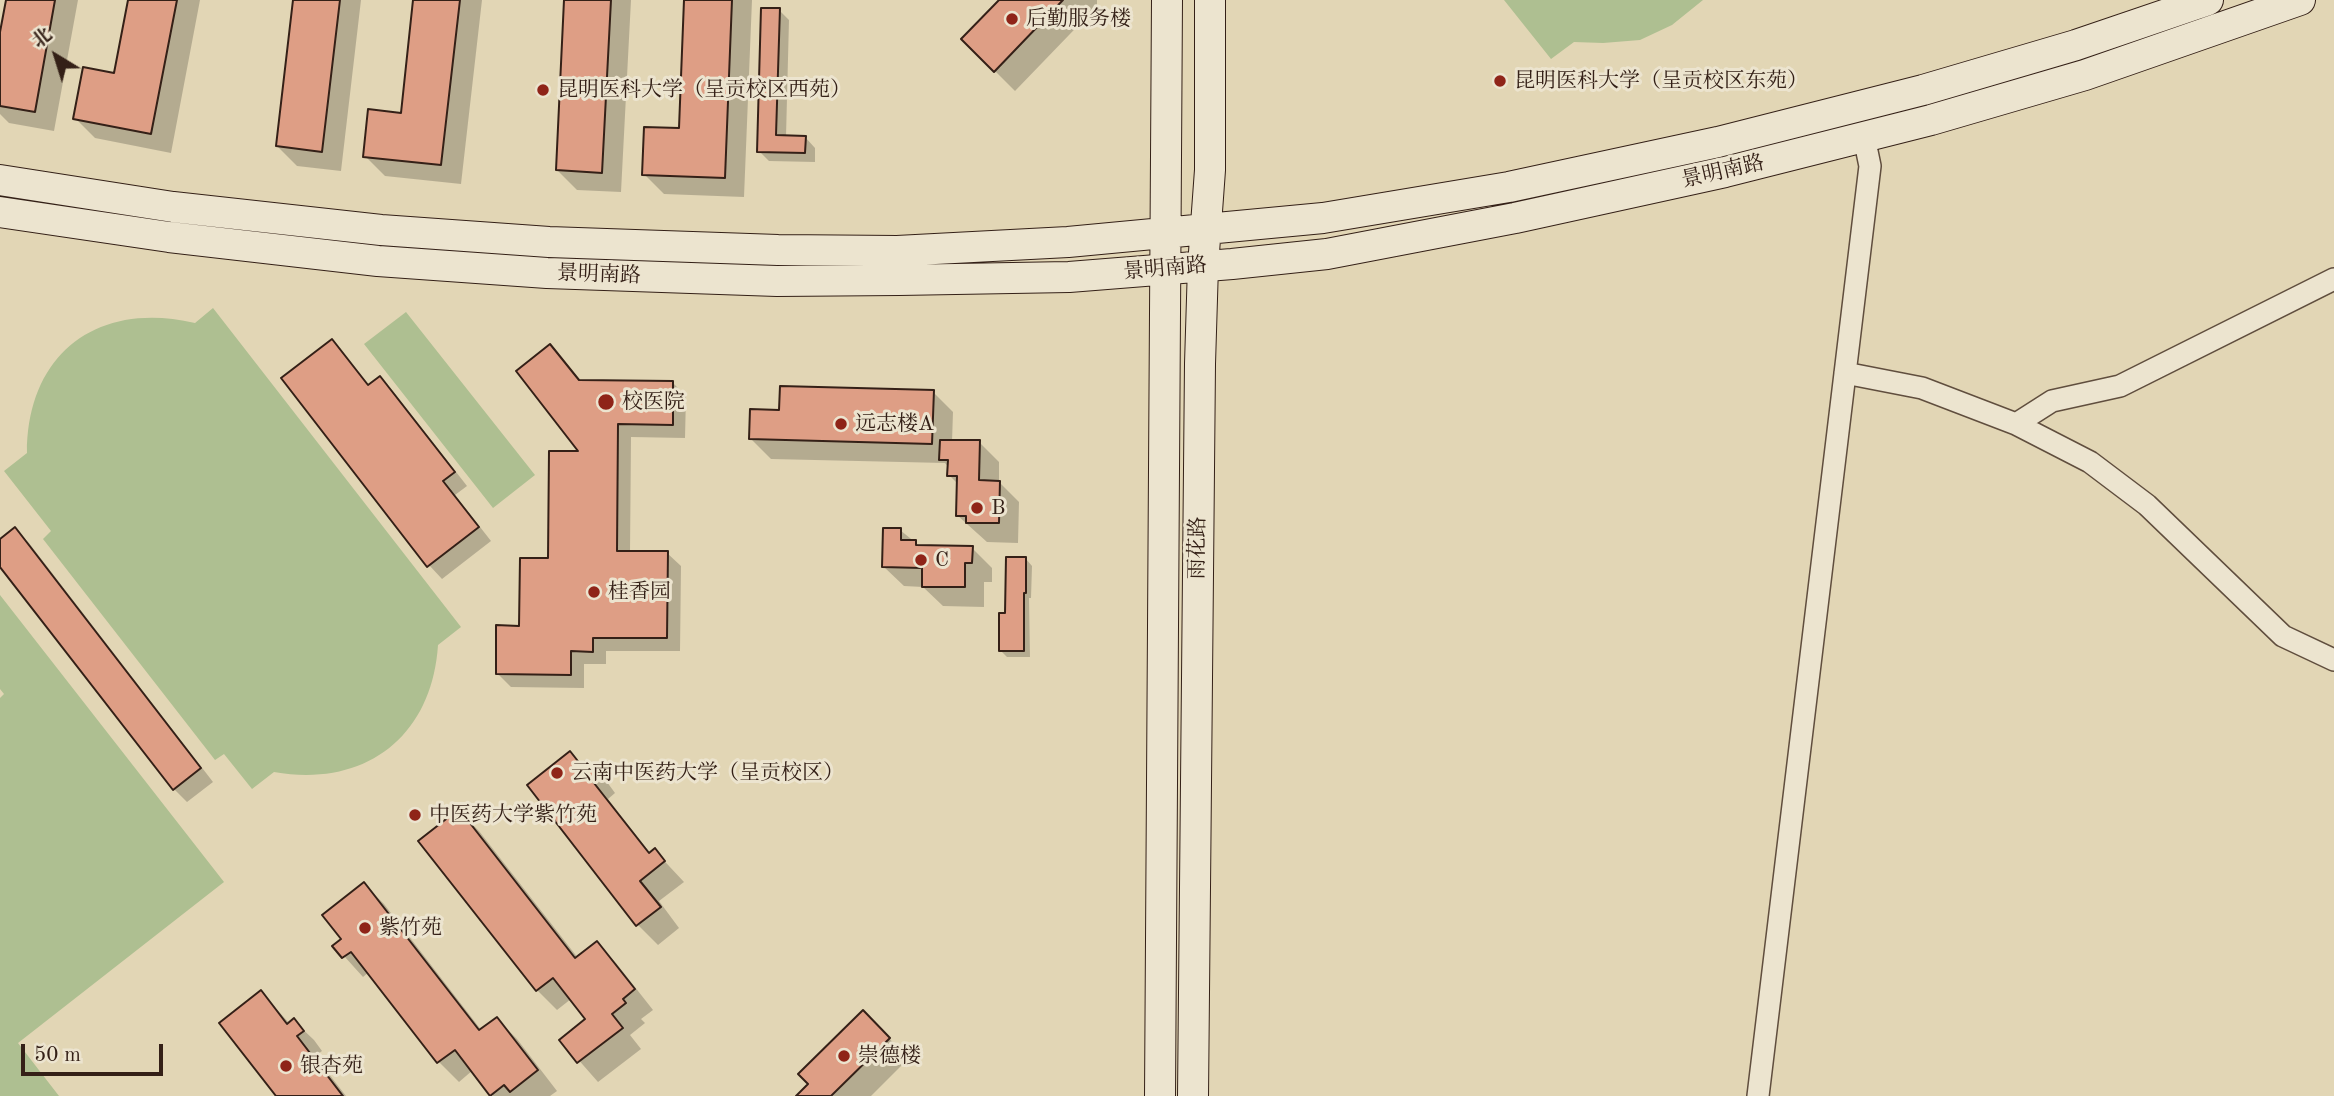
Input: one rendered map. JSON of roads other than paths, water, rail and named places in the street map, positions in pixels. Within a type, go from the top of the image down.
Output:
[{"type":"street","name":"雨花路","points":[[1160,1096],[1167,0]]},
{"type":"street","name":"雨花路","points":[[1193,1096],[1199,392],[1203,266],[1210,170],[1210,0]]},
{"type":"street","name":"景明南路","points":[[0,180],[201,210],[381,230],[549,242],[897,251],[1069,242],[1323,218],[1509,187],[1718,142],[1923,90],[2076,46],[2208,0]]},
{"type":"street","name":"景明南路","points":[[0,212],[169,237],[365,259],[547,273],[791,281],[1069,277],[1164,270],[1327,254],[1515,218],[1725,172],[1864,137],[2085,75],[2300,0]]},
{"type":"street","points":[[1758,1096],[1870,166],[1864,137]]},
{"type":"street","points":[[2016,424],[2052,401],[2120,386],[2334,279]]},
{"type":"street","points":[[1845,373],[1922,388],[2016,424],[2090,462],[2138,498],[2283,636],[2334,660]]},
{"type":"place","name":"后勤服务楼","points":[[1012,19]]},
{"type":"place","name":"昆明医科大学（呈贡校区东苑）","points":[[1500,81]]},
{"type":"place","name":"昆明医科大学（呈贡校区西苑）","points":[[543,90]]},
{"type":"place","name":"校医院","points":[[606,402]]},
{"type":"place","name":"远志楼A","points":[[841,424]]},
{"type":"place","name":"B","points":[[977,508]]},
{"type":"place","name":"C","points":[[921,560]]},
{"type":"place","name":"桂香园","points":[[594,592]]},
{"type":"place","name":"云南中医药大学（呈贡校区）","points":[[557,773]]},
{"type":"place","name":"中医药大学紫竹苑","points":[[415,815]]},
{"type":"place","name":"紫竹苑","points":[[365,928]]},
{"type":"place","name":"崇德楼","points":[[844,1056]]},
{"type":"place","name":"银杏苑","points":[[286,1066]]}]
